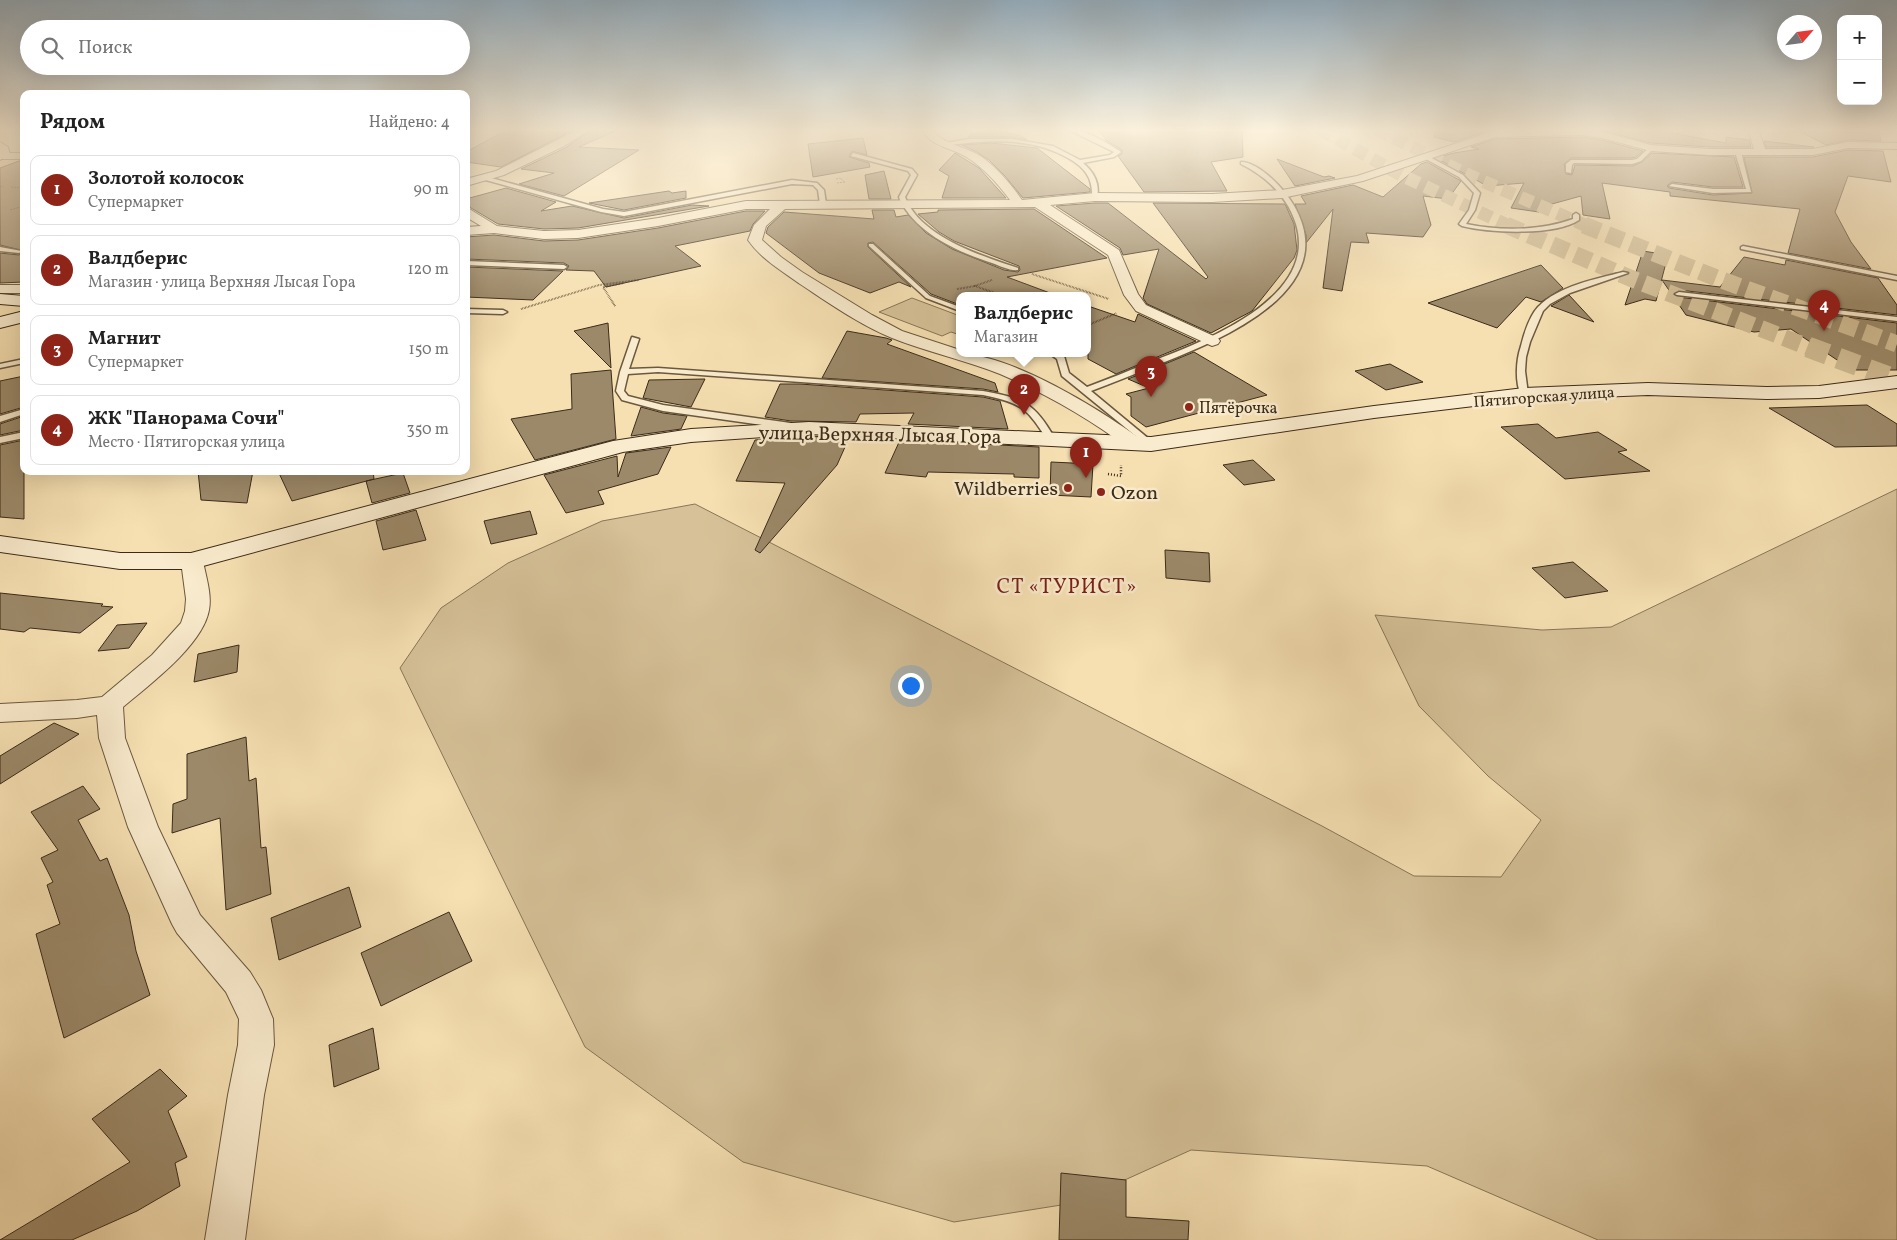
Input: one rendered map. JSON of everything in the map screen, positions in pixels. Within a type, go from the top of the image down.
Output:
[{"type":"street","points":[[1007,187],[1019,204]]},
{"type":"street","points":[[470,231],[494,229],[544,235],[578,234],[658,222],[746,205],[1019,204],[1095,198],[1212,198],[1282,194],[1319,187]]},
{"type":"street","points":[[1038,203],[1114,253],[1131,295],[1141,308],[1212,341]]},
{"type":"street","points":[[782,205],[756,231],[755,240],[760,249],[787,269],[880,326],[956,354]]},
{"type":"street","points":[[470,214],[494,229]]},
{"type":"street","points":[[0,289],[20,289]]},
{"type":"street","points":[[0,299],[20,301]]},
{"type":"street","points":[[0,323],[20,317]]},
{"type":"street","points":[[965,357],[1012,374],[1087,411],[1111,426],[1136,449]]},
{"type":"street","name":"Пятигорская улица","points":[[1193,439],[1374,412],[1524,394],[1648,389],[1767,394],[1819,392],[1897,382]]},
{"type":"street","name":"улица Верхняя Лысая Гора","points":[[0,544],[113,561],[166,563],[192,561],[620,446],[683,436],[809,428],[1051,439],[1136,449],[1193,439]]},
{"type":"street","points":[[0,713],[77,709],[110,704],[176,647],[191,628],[197,612],[192,561]]},
{"type":"street","points":[[110,704],[112,738],[143,827],[188,924],[238,982],[249,1000],[256,1019],[256,1045],[246,1095],[225,1240]]},
{"type":"lane","points":[[517,187],[624,214],[644,212],[764,187]]},
{"type":"lane","points":[[820,187],[823,192],[823,204]]},
{"type":"lane","points":[[908,187],[902,197],[905,204],[922,223],[945,243],[969,254],[1016,269]]},
{"type":"lane","points":[[1095,198],[1097,187]]},
{"type":"lane","points":[[1085,391],[1212,341],[1257,315],[1281,293],[1294,271],[1301,254],[1302,234],[1296,214],[1276,187]]},
{"type":"lane","points":[[1474,187],[1477,192],[1473,212],[1463,222],[1462,224],[1464,225],[1482,229],[1549,227],[1571,223],[1576,220],[1576,215]]},
{"type":"lane","points":[[1679,187],[1713,191],[1749,191],[1748,187]]},
{"type":"lane","points":[[871,245],[928,297],[956,308]]},
{"type":"lane","points":[[1743,248],[1897,278]]},
{"type":"lane","points":[[0,249],[19,251]]},
{"type":"lane","points":[[470,262],[564,267]]},
{"type":"lane","points":[[1524,394],[1520,378],[1523,350],[1540,310],[1561,295],[1583,285],[1625,273]]},
{"type":"lane","points":[[1679,294],[1897,319]]},
{"type":"lane","points":[[470,310],[503,312]]},
{"type":"lane","points":[[635,339],[620,390],[625,398],[663,408],[809,428]]},
{"type":"lane","points":[[1058,357],[1065,374],[1085,391],[1136,449]]},
{"type":"lane","points":[[0,366],[20,362]]},
{"type":"lane","points":[[624,372],[658,370],[983,393],[1016,399],[1041,420],[1051,439]]},
{"type":"lane","points":[[0,419],[20,412]]},
{"type":"lane","points":[[0,440],[20,436]]},
{"type":"path","points":[[10,210],[20,207]]},
{"type":"path","points":[[1016,269],[1088,292]]},
{"type":"path","points":[[521,309],[599,286],[639,280]]},
{"type":"path","points":[[615,306],[603,287],[625,283],[625,281]]},
{"type":"path","points":[[1091,293],[1113,300]]},
{"type":"path","points":[[1091,324],[1104,320],[1123,310]]},
{"type":"path","points":[[1108,474],[1121,476],[1136,449]]},
{"type":"shaded area","points":[[912,298],[956,314],[956,334],[951,332],[942,336],[879,312]]},
{"type":"shaded area","points":[[1897,489],[1897,1240],[1598,1240],[1427,1166],[1191,1150],[1074,1203],[954,1222],[743,1162],[585,1047],[400,668],[441,608],[508,563],[602,521],[695,504],[1322,826],[1414,876],[1501,877],[1541,820],[1488,776],[1419,706],[1375,615],[1542,630],[1611,627]]},
{"type":"building","points":[[0,187],[20,187],[20,250],[0,245]]},
{"type":"building","points":[[530,187],[579,187],[564,196]]},
{"type":"building","points":[[867,187],[888,187],[891,199],[869,199]]},
{"type":"building","points":[[946,187],[996,187],[1006,198],[942,198]]},
{"type":"building","points":[[1014,187],[1087,187],[1090,189],[1090,192],[1023,198]]},
{"type":"building","points":[[1140,187],[1225,187],[1227,191],[1144,192]]},
{"type":"building","points":[[1344,187],[1358,187],[1383,197],[1395,187],[1457,187],[1448,199],[1423,196],[1431,225],[1423,237],[1366,233],[1369,243],[1351,242],[1342,291],[1323,288],[1333,209],[1306,243],[1306,235],[1295,204],[1306,204],[1301,196]]},
{"type":"building","points":[[1522,187],[1603,187],[1610,219],[1583,215],[1581,196],[1541,207],[1539,212],[1511,208]]},
{"type":"building","points":[[1631,187],[1668,187],[1713,195],[1752,193],[1751,187],[1844,187],[1835,212],[1851,242],[1871,269],[1788,253],[1800,209],[1670,196],[1670,192]]},
{"type":"building","points":[[506,188],[556,202],[541,211],[572,206],[624,218],[692,205],[709,206],[578,228],[544,229],[498,224],[470,207],[470,198]]},
{"type":"building","points":[[669,191],[672,193],[686,191],[686,198],[624,210],[589,203]]},
{"type":"building","points":[[1108,203],[1206,279],[1208,277],[1153,203],[1285,204],[1294,224],[1297,250],[1294,258],[1252,311],[1211,333],[1147,304],[1143,298],[1159,249],[1123,255],[1120,248],[1056,206]]},
{"type":"building","points":[[1034,209],[1107,258],[1007,277],[1047,292],[956,292],[956,303],[931,294],[873,242],[868,243],[868,247],[911,287],[899,282],[870,293],[819,273],[766,233],[768,227],[784,212],[874,219],[872,210],[894,210],[896,217],[908,215],[926,233],[952,249],[1004,270],[1018,272],[1020,270],[1019,266],[954,241],[939,232],[918,214],[938,212],[938,210]]},
{"type":"building","points":[[746,211],[765,211],[753,224],[750,231],[675,246],[701,266],[606,287],[594,271],[566,270],[569,266],[564,263],[470,259],[470,237],[494,235],[544,241],[578,240],[658,228]]},
{"type":"building","points":[[1643,251],[1668,255],[1656,301],[1645,299],[1625,305]]},
{"type":"building","points":[[0,253],[19,255],[20,282],[0,283]]},
{"type":"building","points":[[1744,257],[1785,265],[1786,260],[1878,278],[1897,305],[1897,315],[1679,290],[1673,295],[1897,323],[1897,370],[1852,370],[1791,329],[1754,332],[1686,315],[1662,280],[1720,287]]},
{"type":"building","points":[[1541,265],[1563,288],[1541,302],[1526,297],[1497,328],[1428,303]]},
{"type":"building","points":[[470,267],[563,271],[533,300],[470,297]]},
{"type":"building","points":[[1569,295],[1594,322],[1551,306]]},
{"type":"building","points":[[1091,307],[1135,322],[1138,314],[1196,341],[1116,374],[1088,359],[1088,357],[1091,357]]},
{"type":"building","points":[[608,323],[611,368],[574,331]]},
{"type":"building","points":[[847,331],[892,340],[887,344],[995,383],[998,392],[983,389],[822,378]]},
{"type":"building","points":[[1194,352],[1267,395],[1146,427],[1131,416],[1131,397],[1126,394],[1149,388],[1128,379]]},
{"type":"building","points":[[1390,364],[1423,382],[1386,390],[1355,371]]},
{"type":"building","points":[[611,370],[616,439],[535,460],[511,419],[572,409],[571,374]]},
{"type":"building","points":[[20,377],[20,408],[0,414],[0,381]]},
{"type":"building","points":[[705,379],[691,407],[643,398],[649,380]]},
{"type":"building","points":[[780,384],[983,397],[1000,401],[1008,429],[908,424],[914,413],[860,414],[856,422],[791,421],[765,417]]},
{"type":"building","points":[[1867,405],[1897,424],[1897,446],[1835,447],[1769,408]]},
{"type":"building","points":[[641,407],[663,413],[687,416],[681,429],[631,436]]},
{"type":"building","points":[[20,417],[20,431],[0,435],[0,424]]},
{"type":"building","points":[[1538,424],[1556,438],[1598,432],[1627,450],[1618,452],[1650,471],[1565,479],[1501,427]]},
{"type":"building","points":[[809,436],[849,438],[837,465],[760,553],[755,550],[785,483],[736,481],[755,440]]},
{"type":"building","points":[[900,440],[1039,447],[1039,478],[1014,477],[1014,474],[928,472],[926,477],[885,473]]},
{"type":"building","points":[[20,441],[20,475],[24,475],[24,519],[0,517],[0,445]]},
{"type":"building","points":[[671,447],[658,474],[598,491],[604,504],[566,513],[544,475],[617,456],[618,477],[626,453]]},
{"type":"building","points":[[1253,460],[1275,480],[1244,485],[1223,465]]},
{"type":"building","points":[[1051,462],[1093,464],[1091,497],[1050,495]]},
{"type":"building","points":[[198,475],[252,475],[247,503],[201,500]]},
{"type":"building","points":[[280,475],[374,475],[374,479],[292,501]]},
{"type":"building","points":[[394,475],[404,475],[410,493],[372,503],[366,481]]},
{"type":"building","points":[[416,510],[426,540],[383,550],[376,521]]},
{"type":"building","points":[[530,511],[537,534],[491,544],[484,521]]},
{"type":"building","points":[[1165,550],[1209,553],[1210,582],[1166,578]]},
{"type":"building","points":[[1573,562],[1608,591],[1565,598],[1532,568]]},
{"type":"building","points":[[0,593],[103,604],[101,606],[113,607],[80,633],[30,628],[24,632],[0,629]]},
{"type":"building","points":[[147,623],[129,648],[98,651],[117,625]]},
{"type":"building","points":[[239,645],[237,672],[194,682],[198,654]]},
{"type":"building","points":[[54,723],[79,734],[0,784],[0,756]]},
{"type":"building","points":[[246,737],[249,781],[256,778],[261,848],[266,847],[271,894],[226,910],[220,818],[172,833],[173,804],[187,799],[187,754]]},
{"type":"building","points":[[83,786],[100,809],[78,820],[100,861],[107,858],[129,915],[136,951],[150,995],[64,1038],[36,934],[60,924],[47,885],[53,882],[41,858],[58,850],[31,812]]},
{"type":"building","points":[[349,887],[361,927],[279,960],[271,918]]},
{"type":"building","points":[[449,912],[472,961],[381,1006],[361,953]]},
{"type":"building","points":[[373,1028],[379,1069],[334,1087],[329,1045]]},
{"type":"building","points":[[160,1069],[187,1096],[168,1111],[187,1157],[175,1163],[180,1186],[137,1211],[72,1240],[0,1240],[130,1162],[92,1119]]},
{"type":"building","points":[[1061,1173],[1126,1180],[1126,1217],[1189,1221],[1188,1240],[1059,1240]]},
{"type":"tunnel","points":[[1426,187],[1509,226]]},
{"type":"tunnel","points":[[1496,187],[1587,226]]},
{"type":"tunnel","points":[[1506,225],[1630,278],[1811,348]]},
{"type":"tunnel","points":[[1584,225],[1719,279],[1897,344]]},
{"type":"tunnel","points":[[1808,347],[1897,380]]},
{"type":"place","name":"ЖК \"Панорама Сочи\"","points":[[1824,331]]},
{"type":"place","name":"Магнит","points":[[1151,397]]},
{"type":"place","name":"Пятёрочка","points":[[1189,407]]},
{"type":"place","name":"Валдберис","points":[[1024,415]]},
{"type":"place","name":"Золотой колосок","points":[[1086,478]]},
{"type":"place","name":"Wildberries","points":[[1068,488]]},
{"type":"place","name":"Ozon","points":[[1101,492]]},
{"type":"district","name":"СТ «ТУРИСТ»","points":[[1067,586]]}]
